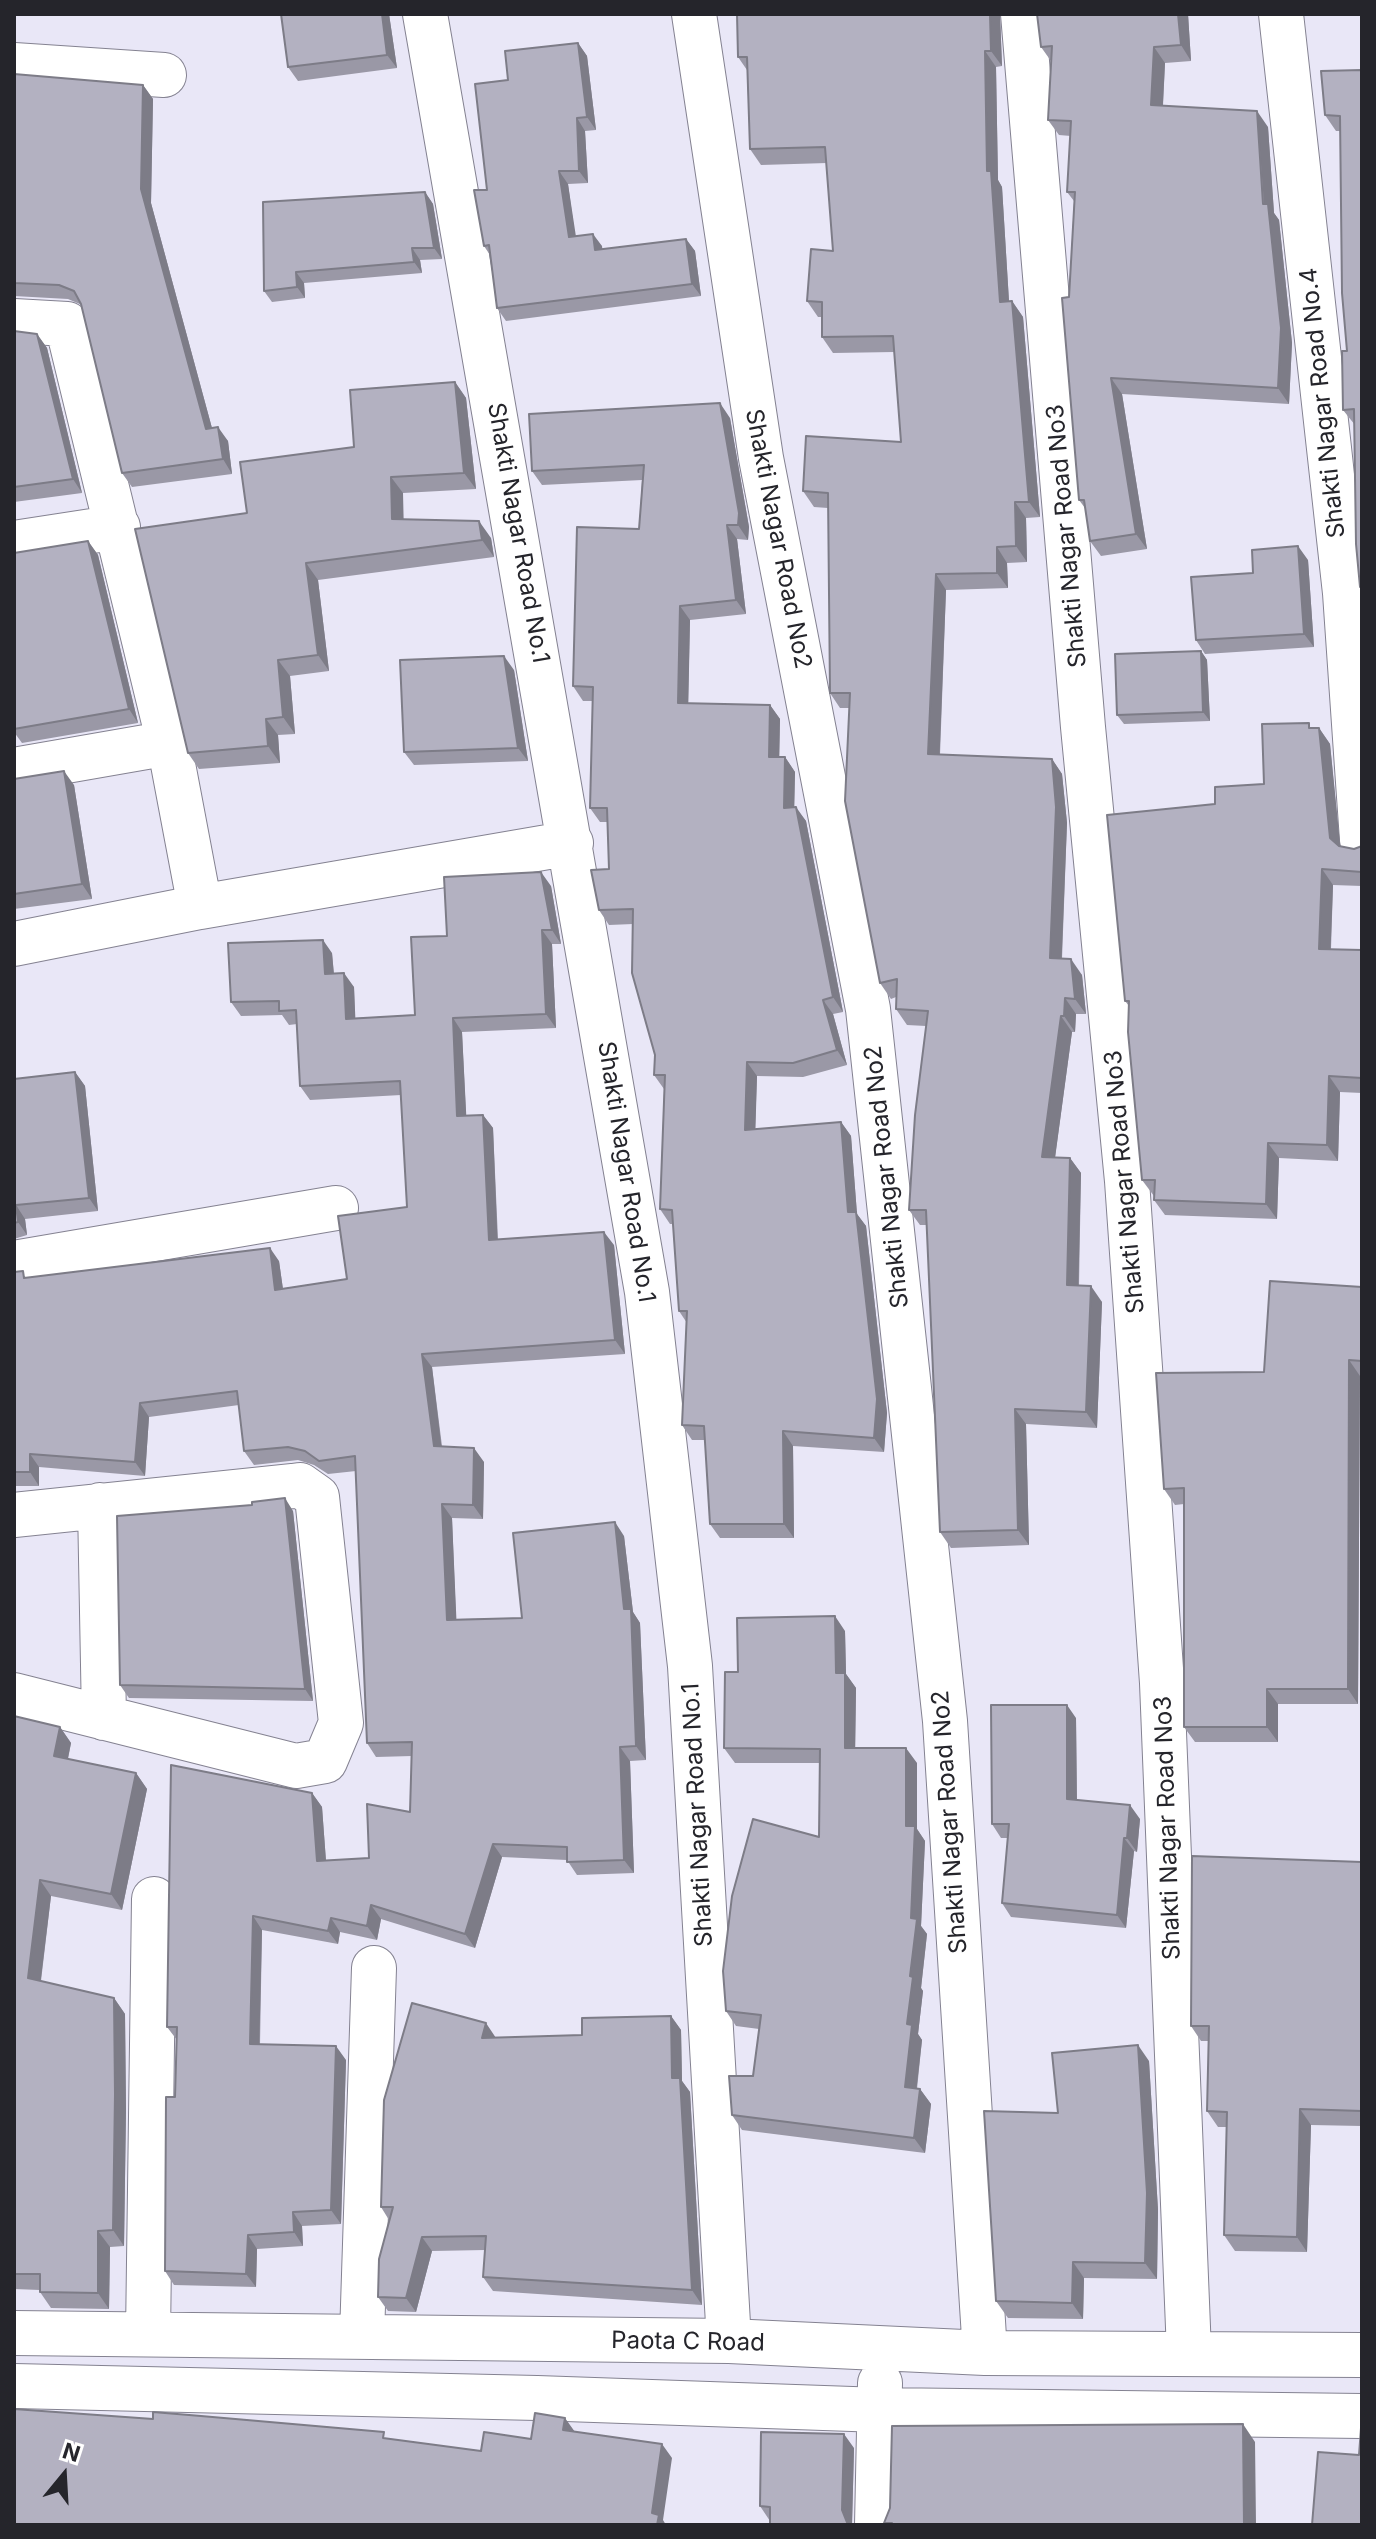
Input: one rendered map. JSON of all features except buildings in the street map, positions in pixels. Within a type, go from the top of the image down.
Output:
[{"type":"street","name":"Shakti Nagar Road No.1","points":[[425,14],[647,1292],[690,1666],[729,2341]]},
{"type":"street","name":"Shakti Nagar Road No2","points":[[694,14],[761,458],[868,1009],[945,1721],[985,2353]]},
{"type":"street","name":"Shakti Nagar Road No3","points":[[1023,14],[1083,727],[1127,1181],[1159,1636],[1189,2352]]},
{"type":"street","name":"Shakti Nagar Road No.4","points":[[1281,14],[1345,593],[1362,840]]},
{"type":"street","points":[[14,65],[164,75]]},
{"type":"street","points":[[14,321],[67,324],[169,743],[200,907]]},
{"type":"street","points":[[14,543],[118,527]]},
{"type":"street","points":[[14,770],[169,743]]},
{"type":"street","points":[[14,944],[200,907],[571,843]]},
{"type":"street","points":[[14,1263],[336,1208]]},
{"type":"street","points":[[14,1515],[293,1486],[311,1491],[317,1497],[341,1723],[325,1761],[296,1766],[14,1695]]},
{"type":"street","points":[[100,1505],[104,1718]]},
{"type":"street","points":[[148,2334],[154,1899]]},
{"type":"street","points":[[362,2336],[374,1968]]},
{"type":"street","name":"Paota C Road","points":[[14,2333],[729,2341],[985,2353],[1362,2355]]},
{"type":"street","points":[[877,2525],[880,2349]]},
{"type":"street","points":[[14,2386],[552,2398],[881,2410],[1362,2416]]}]
